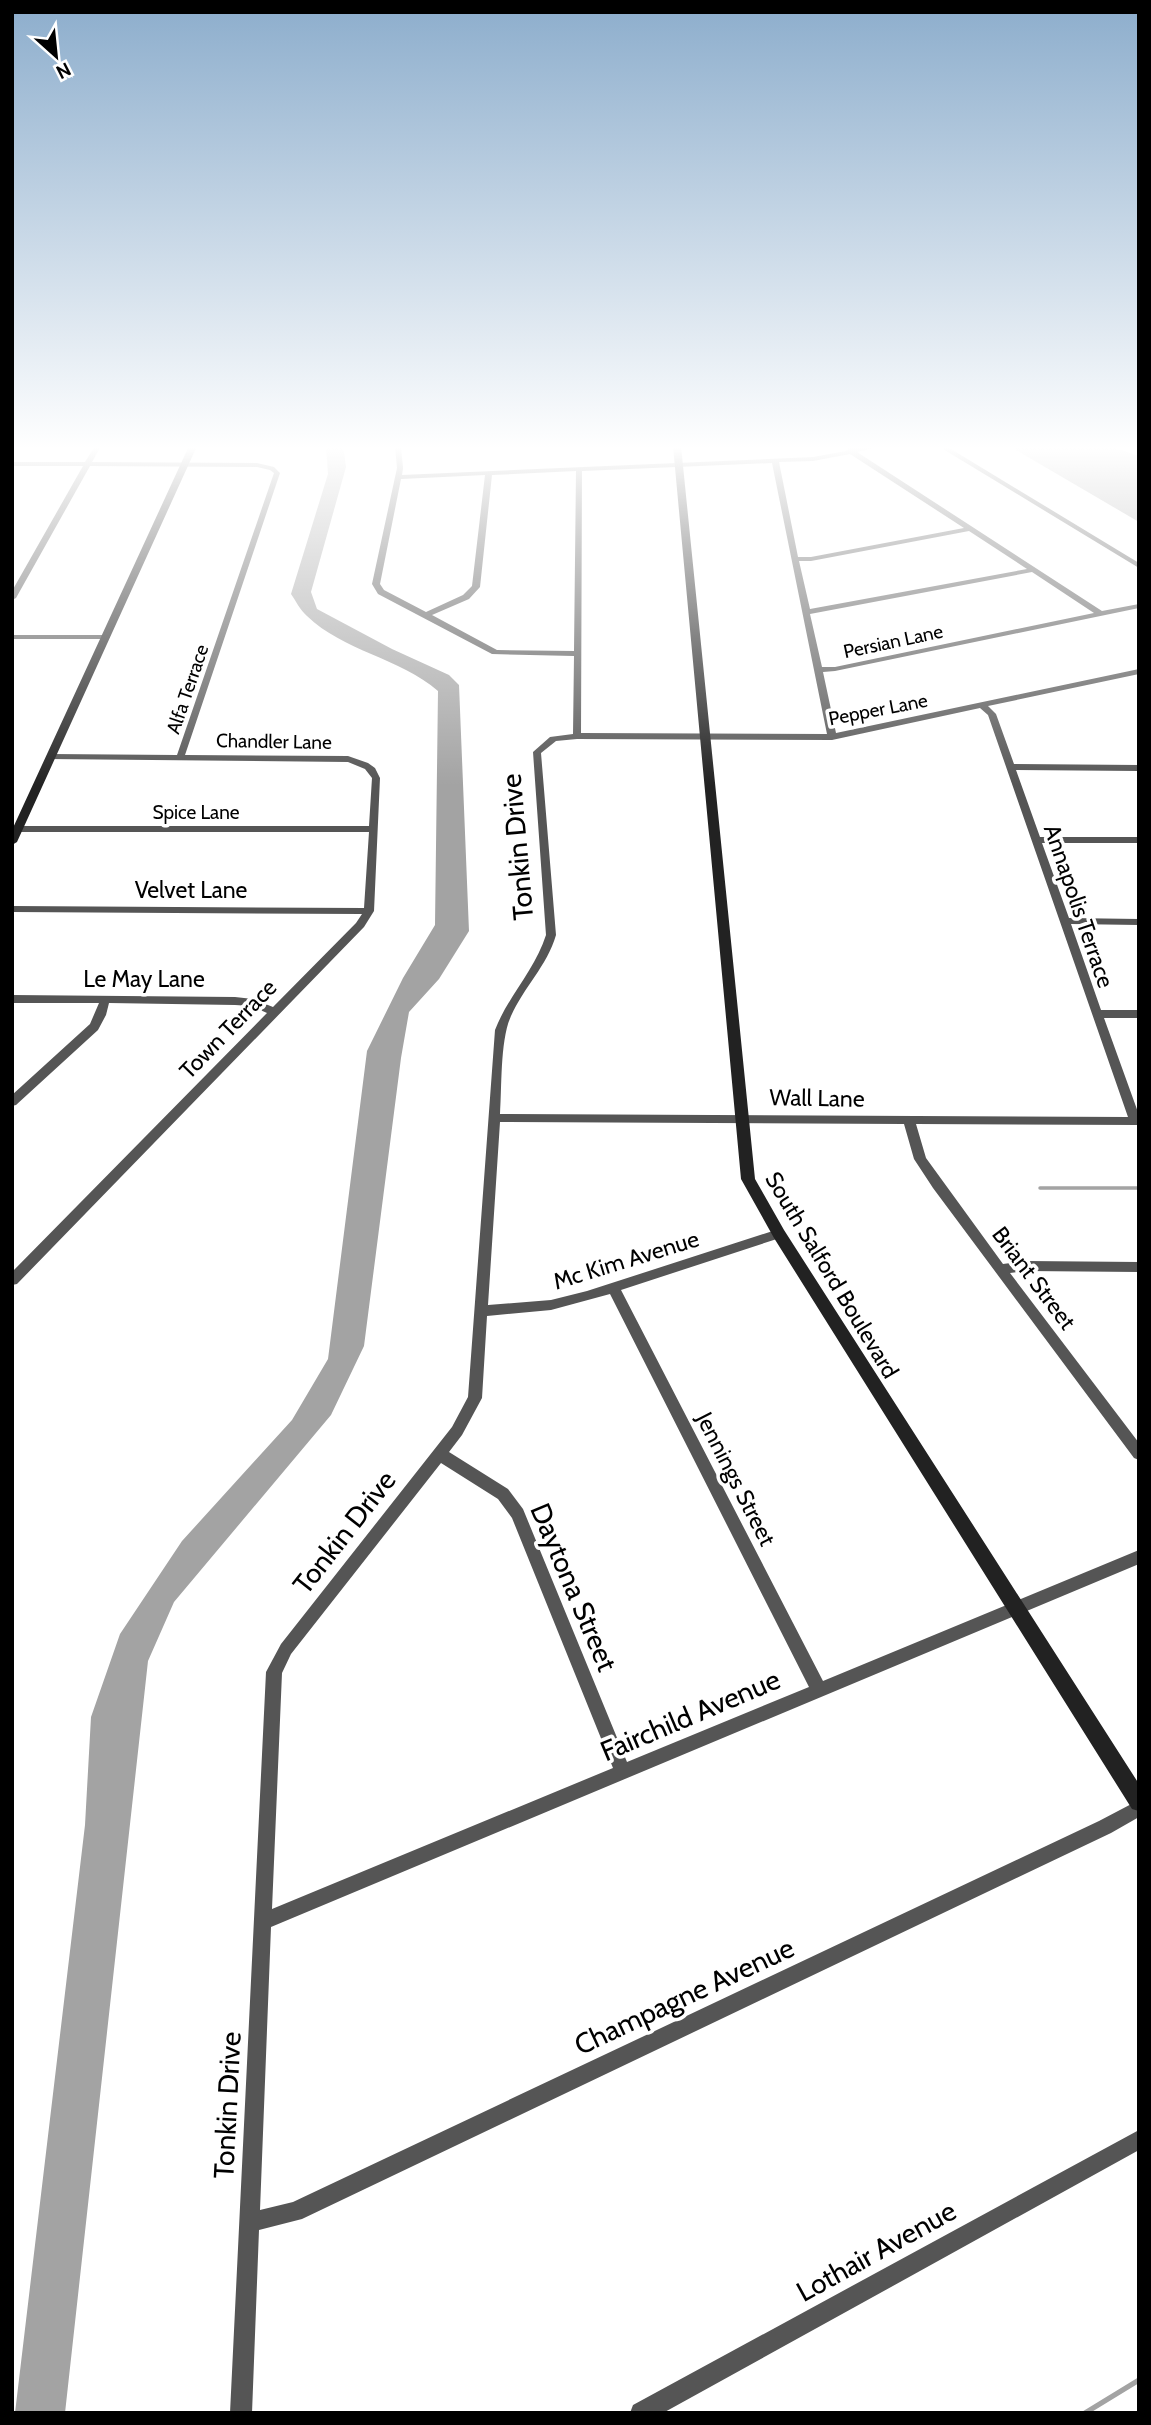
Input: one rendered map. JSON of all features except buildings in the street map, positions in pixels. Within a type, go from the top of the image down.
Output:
[{"type":"street","points":[[12,597],[34,559]]},
{"type":"street","points":[[12,842],[141,559]]},
{"type":"street","name":"Alfa Terrace","points":[[180,758],[248,559]]},
{"type":"street","points":[[381,559],[376,584],[383,594],[495,652],[578,654]]},
{"type":"street","points":[[424,616],[466,597],[477,587],[480,559]]},
{"type":"street","points":[[577,736],[579,559]]},
{"type":"street","name":"South Salford Boulevard","points":[[687,559],[748,1180],[779,1234],[1139,1802]]},
{"type":"street","points":[[795,559],[832,737]]},
{"type":"street","points":[[1017,559],[1101,614]]},
{"type":"street","points":[[806,612],[1033,570]]},
{"type":"street","name":"Persian Lane","points":[[818,670],[835,669],[1139,606]]},
{"type":"street","points":[[12,637],[106,637]]},
{"type":"street","name":"Pepper Lane","points":[[577,736],[832,737],[1139,671]]},
{"type":"street","name":"Annapolis Terrace","points":[[983,706],[992,714],[1137,1121]]},
{"type":"street","name":"Tonkin Drive","points":[[241,2413],[271,1688],[278,1662],[439,1454],[467,1416],[475,1398],[486,1210],[502,1023],[546,953],[551,935],[535,756],[546,743],[577,736]]},
{"type":"street","name":"Chandler Lane","points":[[51,757],[348,759],[369,767],[376,778],[373,829]]},
{"type":"street","points":[[1011,768],[1139,768]]},
{"type":"street","name":"Spice Lane","points":[[18,829],[373,829]]},
{"type":"street","points":[[369,911],[373,829]]},
{"type":"street","points":[[1036,840],[1139,841]]},
{"type":"street","name":"Velvet Lane","points":[[12,909],[369,911]]},
{"type":"street","name":"Town Terrace","points":[[12,1280],[360,925],[369,911]]},
{"type":"street","points":[[1065,922],[1139,922]]},
{"type":"street","name":"Le May Lane","points":[[12,999],[248,1002],[274,1012]]},
{"type":"street","points":[[12,1102],[94,1027],[105,1000]]},
{"type":"street","points":[[1097,1014],[1139,1014]]},
{"type":"street","name":"Wall Lane","points":[[494,1118],[1137,1121]]},
{"type":"street","name":"Briant Street","points":[[909,1120],[920,1160],[1139,1454]]},
{"type":"street","name":"Mc Kim Avenue","points":[[482,1311],[551,1305],[613,1288],[779,1234]]},
{"type":"street","points":[[1003,1269],[1026,1266],[1139,1267]]},
{"type":"street","name":"Jennings Street","points":[[613,1288],[819,1690]]},
{"type":"street","name":"Daytona Street","points":[[439,1454],[503,1494],[518,1514],[622,1772]]},
{"type":"street","name":"Fairchild Avenue","points":[[262,1922],[1139,1557]]},
{"type":"street","name":"Champagne Avenue","points":[[249,2222],[295,2212],[1139,1808]]},
{"type":"street","name":"Lothair Avenue","points":[[641,2413],[1139,2139]]},
{"type":"shaded area","points":[[302,559],[320,559],[311,592],[317,609],[392,649],[449,675],[459,685],[469,931],[439,979],[409,1012],[364,1346],[331,1415],[174,1602],[148,1661],[65,2413],[15,2413],[85,1825],[91,1717],[120,1634],[182,1541],[292,1420],[328,1359],[367,1051],[403,978],[435,925],[438,691],[407,670],[321,628],[305,614],[291,594]]},
{"type":"waterway","points":[[1040,1188],[1139,1188]]},
{"type":"waterway","points":[[1085,2413],[1139,2380]]}]
